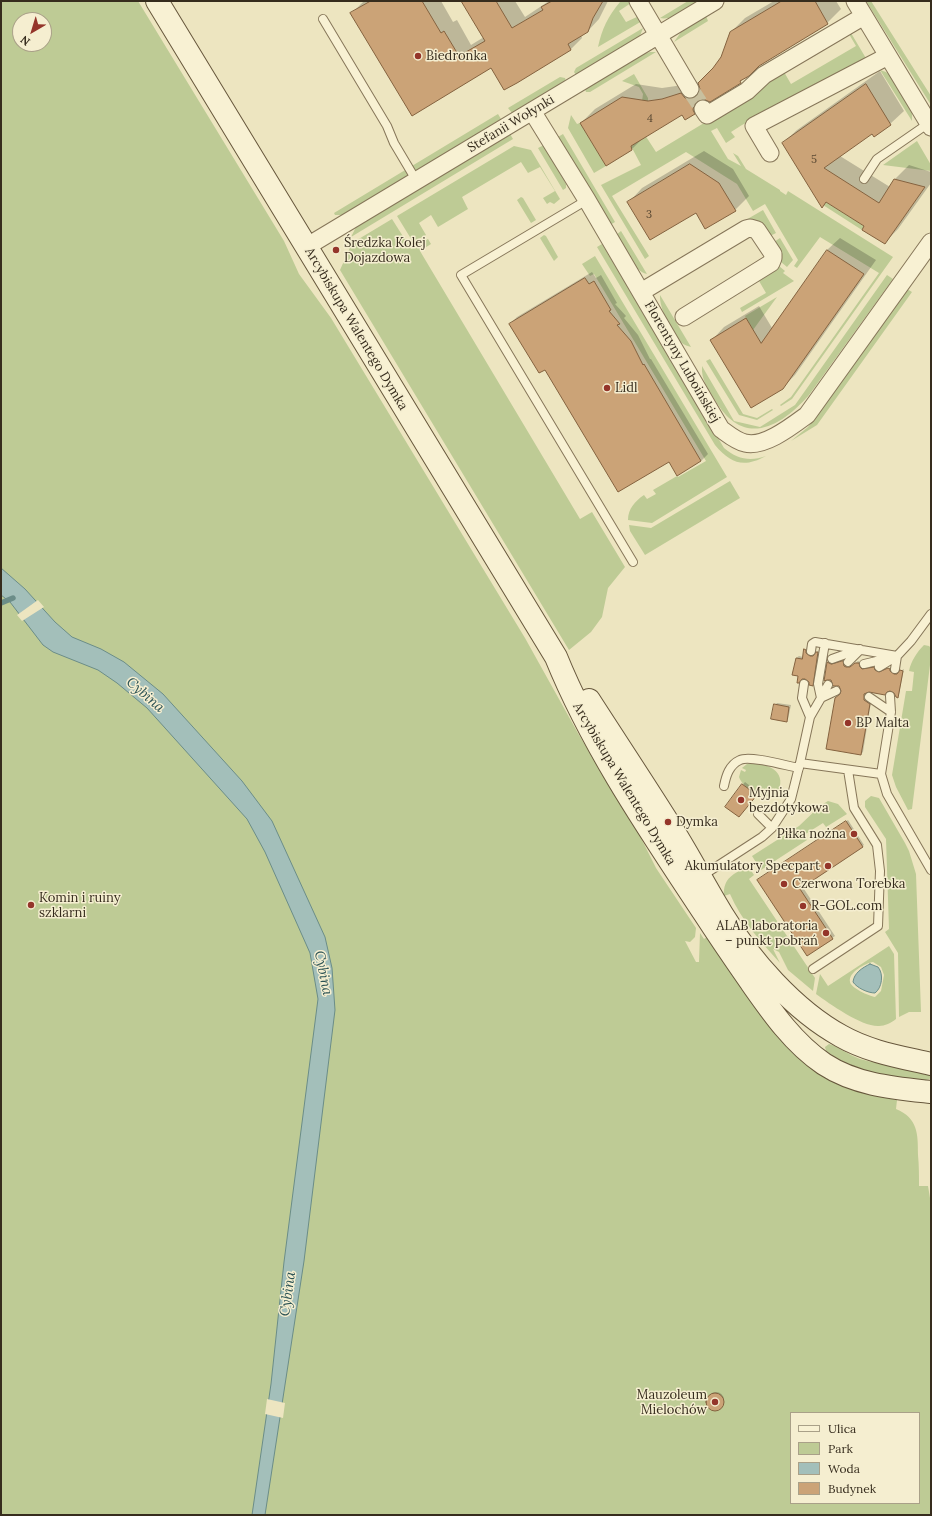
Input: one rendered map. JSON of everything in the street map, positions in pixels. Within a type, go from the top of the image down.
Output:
[{"type":"street","name":"Arcybiskupa Walentego Dymka","points":[[157,1],[556,657],[570,692],[605,757],[692,881],[765,1003],[792,1036],[806,1050],[824,1064],[857,1080],[874,1084],[931,1092]]},
{"type":"street","points":[[638,1],[690,89]]},
{"type":"street","name":"Stefanii Wołynki","points":[[306,247],[715,1]]},
{"type":"street","points":[[855,1],[930,125]]},
{"type":"street","points":[[703,109],[707,115],[747,91],[764,75],[864,16]]},
{"type":"street","points":[[770,153],[754,126],[888,56]]},
{"type":"street","name":"Florentyny Luboińskiej","points":[[532,111],[587,200],[721,429],[733,438],[746,443],[758,444],[788,429],[807,415],[931,242]]},
{"type":"street","points":[[641,292],[746,229],[750,228],[757,230],[772,254],[773,258],[771,263],[684,317]]},
{"type":"street","name":"Arcybiskupa Walentego Dymka","points":[[692,881],[729,926],[753,959],[802,1009],[841,1036],[862,1046],[931,1064]]},
{"type":"lane","points":[[323,19],[387,126],[394,144],[416,180]]},
{"type":"lane","points":[[864,180],[877,159],[930,125]]},
{"type":"lane","points":[[587,200],[461,275],[633,562]]},
{"type":"lane","points":[[879,667],[897,656],[911,641],[931,614]]},
{"type":"lane","points":[[811,651],[812,644],[815,642],[897,656]]},
{"type":"lane","points":[[821,698],[818,684],[824,643]]},
{"type":"lane","points":[[832,659],[861,649]]},
{"type":"lane","points":[[848,662],[861,649]]},
{"type":"lane","points":[[864,664],[897,656]]},
{"type":"lane","points":[[895,670],[897,656]]},
{"type":"lane","points":[[804,684],[802,698],[810,717]]},
{"type":"lane","points":[[692,881],[752,844],[772,828],[791,799],[800,766],[810,717],[828,685]]},
{"type":"lane","points":[[821,698],[836,691]]},
{"type":"lane","points":[[872,695],[891,712]]},
{"type":"lane","points":[[890,696],[891,712],[881,774],[887,794],[931,870]]},
{"type":"lane","points":[[724,786],[728,772],[740,760],[750,758],[800,766],[881,774]]},
{"type":"lane","points":[[813,969],[878,926],[880,871],[877,845],[854,808],[848,770]]},
{"type":"lane","points":[[758,814],[772,828]]},
{"type":"green space","points":[[1,1],[138,1],[284,241],[299,274],[331,318],[525,638],[579,735],[639,834],[656,868],[696,928],[695,937],[690,942],[685,941],[696,962],[699,962],[700,933],[704,939],[712,934],[768,1021],[799,1058],[825,1077],[848,1088],[897,1100],[896,1109],[909,1117],[913,1122],[917,1134],[919,1186],[928,1186],[931,1204],[931,1515],[1,1515]]},
{"type":"green space","points":[[630,1],[631,3],[619,11],[626,22],[639,16],[642,21],[598,47],[601,34],[612,12],[620,2]]},
{"type":"green space","points":[[688,1],[699,1],[675,16],[670,18],[660,18]]},
{"type":"green space","points":[[866,1],[871,1],[931,96],[931,105]]},
{"type":"green space","points":[[706,16],[708,21],[674,42],[681,32]]},
{"type":"green space","points":[[643,28],[640,36],[576,75],[574,72],[576,68]]},
{"type":"green space","points":[[851,33],[867,60],[742,125],[731,132],[735,137],[726,143],[717,128],[711,131],[728,159],[741,166],[733,153],[738,156],[746,169],[786,195],[788,191],[893,257],[792,399],[781,406],[780,405],[791,397],[879,273],[820,237],[797,268],[794,266],[798,260],[765,204],[753,211],[737,184],[686,152],[612,196],[649,256],[645,259],[601,185],[641,165],[631,146],[633,145],[632,143],[645,135],[656,152],[704,123],[716,119],[770,80],[784,72],[791,84],[856,46],[849,34]]},
{"type":"green space","points":[[656,52],[590,92],[586,92],[585,89],[644,54]]},
{"type":"green space","points":[[880,70],[891,76],[912,110],[912,121]]},
{"type":"green space","points":[[634,74],[648,98],[648,101],[642,101],[643,94],[639,87],[622,81]]},
{"type":"green space","points":[[560,77],[565,78],[566,81],[512,113],[508,108]]},
{"type":"green space","points":[[498,114],[501,119],[343,215],[335,215],[334,213]]},
{"type":"green space","points":[[571,115],[577,124],[580,123],[606,166],[594,173],[568,128]]},
{"type":"green space","points":[[510,134],[513,139],[351,237],[356,227]]},
{"type":"green space","points":[[563,134],[615,222],[610,225],[558,137]]},
{"type":"green space","points":[[917,141],[931,165],[931,171],[883,165]]},
{"type":"green space","points":[[544,145],[566,184],[566,188],[563,190],[538,148]]},
{"type":"green space","points":[[514,146],[531,150],[560,199],[554,204],[550,202],[547,204],[543,198],[555,191],[540,167],[528,173],[521,162],[462,197],[468,209],[438,227],[431,215],[419,223],[426,235],[413,242],[397,216]]},
{"type":"green space","points":[[521,197],[536,220],[531,223],[517,200]]},
{"type":"green space","points":[[826,202],[864,226],[862,230],[823,205]]},
{"type":"green space","points":[[763,210],[776,233],[770,236],[760,223],[749,220],[744,221]]},
{"type":"green space","points":[[392,219],[411,249],[428,239],[431,244],[420,251],[580,519],[592,512],[625,567],[608,588],[602,617],[591,632],[569,650],[340,270],[352,243]]},
{"type":"green space","points":[[621,231],[647,274],[642,272],[633,264],[625,252],[616,235]]},
{"type":"green space","points":[[544,235],[558,257],[554,261],[540,238]]},
{"type":"green space","points":[[780,238],[793,260],[787,267],[781,262],[774,242]]},
{"type":"green space","points":[[602,244],[724,448],[734,455],[749,459],[766,456],[751,462],[738,462],[732,460],[715,445],[597,247]]},
{"type":"green space","points":[[595,256],[727,477],[652,523],[628,520],[629,512],[635,503],[644,495],[647,499],[656,494],[653,490],[706,461],[594,274],[590,276],[582,264]]},
{"type":"green space","points":[[779,266],[785,271],[783,273],[794,281],[742,312],[740,308],[766,293],[759,281]]},
{"type":"green space","points":[[887,275],[893,279],[809,395],[798,407],[774,424],[762,428],[749,428],[737,424],[726,415],[706,384],[702,366],[734,421],[760,427],[795,405]]},
{"type":"green space","points":[[907,289],[912,292],[817,425],[791,441],[808,427]]},
{"type":"green space","points":[[660,295],[691,347],[682,343],[673,331],[661,306]]},
{"type":"green space","points":[[777,297],[753,330],[745,316]]},
{"type":"green space","points":[[710,359],[743,414],[757,418],[772,409],[773,410],[757,420],[739,415],[706,361]]},
{"type":"green space","points":[[730,481],[740,498],[645,555],[630,531],[629,525],[651,528]]},
{"type":"green space","points":[[924,645],[931,648],[931,657],[912,809],[908,810],[896,787],[892,775],[906,691],[912,691],[914,672],[909,671],[915,657]]},
{"type":"green space","points":[[747,764],[762,765],[774,770],[778,774],[780,786],[777,794],[772,796],[761,795],[745,786],[739,777],[741,770],[745,772],[746,770],[742,768]]},
{"type":"green space","points":[[871,796],[879,798],[905,843],[916,874],[921,1012],[909,1012],[899,1017],[898,953],[885,932],[889,929],[886,839],[865,807],[865,801]]},
{"type":"green space","points":[[828,801],[838,804],[847,814],[826,827],[823,823],[804,835],[807,840],[761,870],[752,856],[799,826],[820,806]]},
{"type":"green space","points":[[748,866],[754,875],[749,879],[815,978],[813,991],[788,970],[779,952],[773,949],[780,963],[766,947],[746,922],[730,894],[724,896],[725,884],[727,880]]},
{"type":"green space","points":[[889,946],[894,954],[896,1019],[888,1024],[879,1026],[864,1023],[855,1019],[816,994],[820,974],[828,986]],"holes":[[[873,962],[881,967],[884,975],[881,991],[875,997],[853,987],[851,984],[850,978],[862,966]]]},
{"type":"green space","points":[[829,1044],[860,1059],[922,1071],[931,1074],[931,1078],[926,1080],[918,1080],[887,1076],[866,1071],[845,1063],[826,1051],[825,1047]]},
{"type":"water","name":"Cybina","points":[[1,568],[25,589],[55,622],[72,637],[101,649],[124,662],[163,694],[242,781],[272,821],[325,937],[332,968],[335,1010],[304,1261],[265,1515],[252,1515],[271,1384],[284,1262],[318,999],[310,953],[265,852],[247,819],[147,708],[117,683],[98,670],[53,652],[43,645],[10,602],[1,595]]},
{"type":"water","points":[[870,964],[878,967],[882,977],[881,984],[875,993],[863,990],[853,982],[857,973]]},
{"type":"pier","points":[[38,600],[44,607],[22,621],[17,615]]},
{"type":"pier","points":[[267,1399],[285,1403],[283,1418],[265,1414]]},
{"type":"building","points":[[371,1],[422,1],[441,33],[444,31],[459,56],[485,41],[461,1],[496,1],[512,28],[543,10],[541,7],[552,1],[603,1],[593,18],[588,32],[568,44],[571,50],[517,83],[504,90],[491,68],[412,116],[350,13]]},
{"type":"building","points":[[782,1],[815,1],[828,24],[759,66],[749,76],[740,81],[741,83],[710,102],[703,99],[698,101],[694,105],[693,110],[695,114],[685,120],[682,115],[631,146],[632,150],[606,166],[580,123],[622,97],[648,101],[662,99],[681,93],[685,98],[690,99],[695,97],[700,89],[698,83],[713,68],[721,57],[730,32]]},
{"type":"building","points":[[866,84],[891,125],[874,137],[872,134],[824,168],[879,203],[894,179],[925,187],[885,244],[862,230],[864,226],[826,202],[822,208],[782,143]]},
{"type":"building","points":[[690,164],[719,183],[736,211],[705,229],[696,213],[650,240],[627,202]]},
{"type":"building","points":[[827,250],[864,274],[783,389],[751,408],[710,340],[746,318],[761,343]]},
{"type":"building","name":"Lidl","points":[[585,278],[589,284],[594,281],[611,310],[609,311],[620,324],[617,325],[631,341],[643,365],[644,364],[701,461],[677,476],[669,462],[618,492],[545,370],[539,373],[509,324]]},
{"type":"building","points":[[804,649],[810,656],[813,656],[816,652],[818,652],[813,686],[809,685],[809,682],[805,679],[802,679],[799,683],[797,683],[798,676],[792,675],[796,658],[802,659]]},
{"type":"building","points":[[843,661],[844,666],[846,667],[859,663],[862,669],[874,667],[875,670],[879,672],[888,668],[894,674],[897,674],[900,670],[903,671],[898,698],[890,691],[885,695],[869,692],[864,694],[864,700],[870,704],[861,755],[826,749],[835,698],[841,691],[839,686],[833,686],[831,680],[824,681],[827,662],[831,664]]},
{"type":"building","points":[[774,704],[789,707],[787,722],[771,719]]},
{"type":"building","name":"Myjnia bezdotykowa","points":[[742,784],[757,795],[739,817],[725,807]]},
{"type":"building","name":"Czerwona Torebka","points":[[846,821],[863,847],[800,889],[833,939],[807,956],[757,880]]},
{"type":"building","name":"Mauzoleum Mielochów","points":[[715,1393],[721,1396],[724,1402],[721,1408],[715,1411],[709,1408],[706,1402],[709,1396]]},
{"type":"waterway","points":[[1,603],[13,598]]},
{"type":"tunnel","points":[[690,89],[703,109]]},
{"type":"place","name":"Biedronka","points":[[418,56]]},
{"type":"place","name":"Średzka Kolej Dojazdowa","points":[[336,250]]},
{"type":"place","name":"Lidl","points":[[607,388]]},
{"type":"place","name":"BP Malta","points":[[848,723]]},
{"type":"place","name":"Myjnia bezdotykowa","points":[[741,800]]},
{"type":"place","name":"Dymka","points":[[668,822]]},
{"type":"place","name":"Piłka nożna","points":[[854,834]]},
{"type":"place","name":"Akumulatory Specpart","points":[[828,866]]},
{"type":"place","name":"Czerwona Torebka","points":[[784,884]]},
{"type":"place","name":"Komin i ruiny szklarni","points":[[31,905]]},
{"type":"place","name":"R-GOL.com","points":[[803,906]]},
{"type":"place","name":"ALAB laboratoria – punkt pobrań","points":[[826,933]]},
{"type":"place","name":"Mauzoleum Mielochów","points":[[715,1402]]}]
